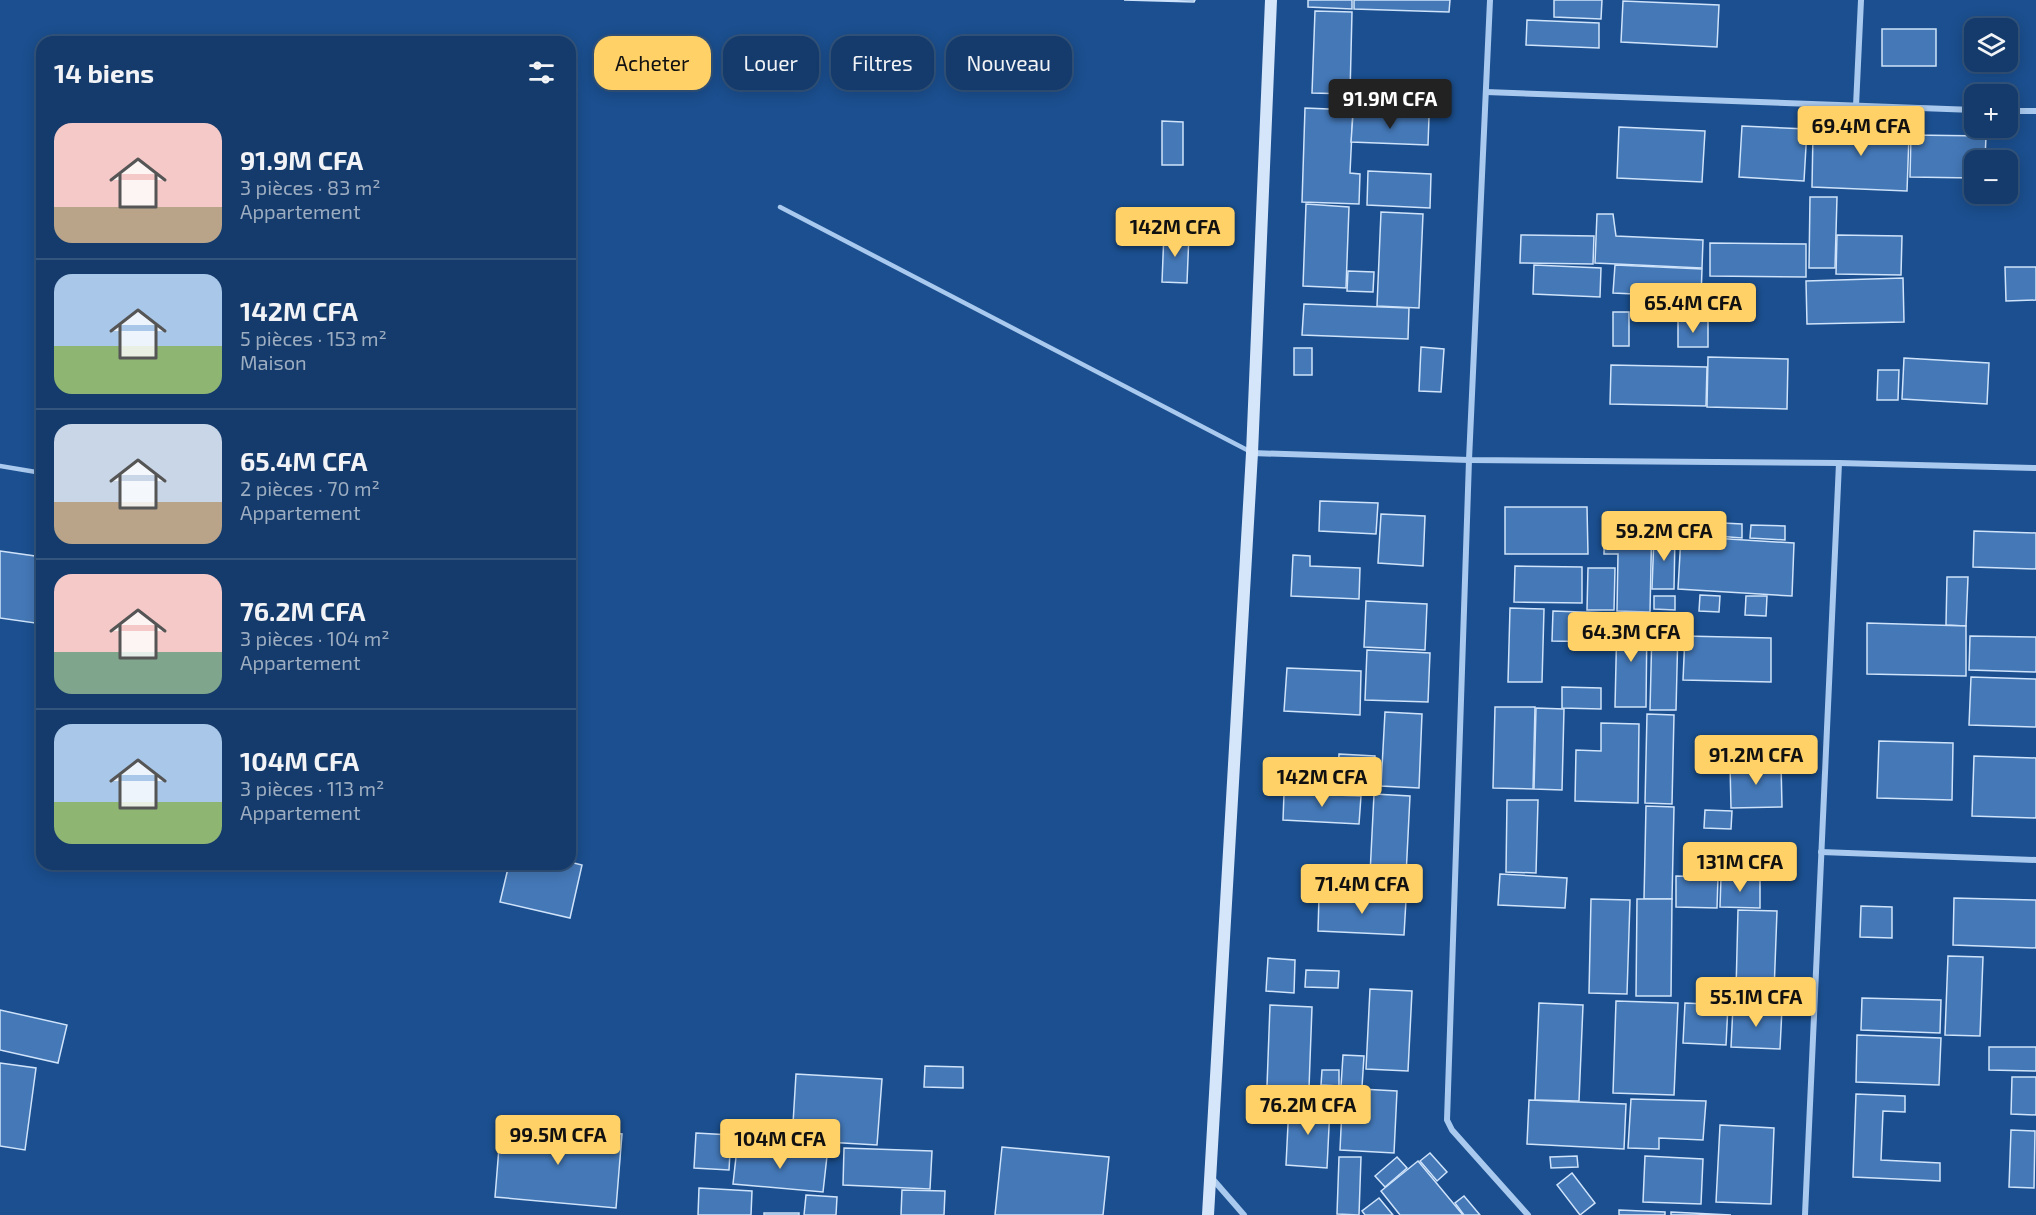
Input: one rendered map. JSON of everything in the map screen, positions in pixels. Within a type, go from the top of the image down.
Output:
[{"type":"street","points":[[1208,1215],[1252,453],[1271,0]]},
{"type":"street","points":[[1490,0],[1469,460],[1447,1120],[1452,1130],[1528,1215]]},
{"type":"street","points":[[1856,106],[1861,0]]},
{"type":"street","points":[[1486,92],[1964,110]]},
{"type":"street","points":[[2018,111],[2036,111]]},
{"type":"street","points":[[1252,453],[1469,460],[1839,463],[2036,468]]},
{"type":"street","points":[[1805,1215],[1839,463]]},
{"type":"street","points":[[1821,852],[2036,860]]},
{"type":"street","points":[[1210,1176],[1244,1215]]},
{"type":"lane","points":[[780,207],[1252,453]]},
{"type":"lane","points":[[0,466],[36,473]]},
{"type":"building","points":[[1124,0],[1195,0],[1194,2]]},
{"type":"building","points":[[1308,0],[1352,0],[1352,9],[1308,7]]},
{"type":"building","points":[[1354,0],[1450,0],[1449,12],[1354,9]]},
{"type":"building","points":[[1554,0],[1602,0],[1601,19],[1554,17]]},
{"type":"building","points":[[1623,1],[1719,5],[1717,47],[1621,42]]},
{"type":"building","points":[[1315,11],[1352,12],[1350,94],[1312,93]]},
{"type":"building","points":[[1527,20],[1599,23],[1599,48],[1526,45]]},
{"type":"building","points":[[1882,29],[1936,29],[1936,66],[1882,66]]},
{"type":"building","points":[[1305,108],[1353,110],[1350,173],[1360,174],[1359,204],[1302,202]]},
{"type":"building","points":[[1353,114],[1429,117],[1428,145],[1351,142]]},
{"type":"building","points":[[1847,115],[1881,117],[1881,134],[1909,136],[1907,191],[1812,187],[1813,132],[1847,132]]},
{"type":"building","points":[[1162,121],[1183,122],[1183,165],[1162,165]]},
{"type":"building","points":[[1742,126],[1807,129],[1804,181],[1739,177]]},
{"type":"building","points":[[1619,127],[1705,131],[1702,182],[1617,178]]},
{"type":"building","points":[[1911,135],[1986,138],[1985,150],[1964,150],[1964,178],[1910,177]]},
{"type":"building","points":[[1368,171],[1431,174],[1430,208],[1367,205]]},
{"type":"building","points":[[1810,197],[1837,197],[1835,268],[1809,268]]},
{"type":"building","points":[[1306,204],[1349,207],[1346,288],[1303,286]]},
{"type":"building","points":[[1381,212],[1423,214],[1419,308],[1377,306]]},
{"type":"building","points":[[1597,214],[1613,214],[1616,236],[1703,240],[1702,268],[1595,263]]},
{"type":"building","points":[[1164,232],[1189,234],[1187,283],[1162,282]]},
{"type":"building","points":[[1521,235],[1594,236],[1593,264],[1520,263]]},
{"type":"building","points":[[1837,235],[1902,236],[1901,275],[1836,274]]},
{"type":"building","points":[[1710,243],[1806,244],[1806,277],[1710,276]]},
{"type":"building","points":[[1534,265],[1601,268],[1600,297],[1533,294]]},
{"type":"building","points":[[1615,265],[1702,269],[1701,297],[1613,293]]},
{"type":"building","points":[[2005,267],[2036,267],[2036,300],[2006,301]]},
{"type":"building","points":[[1348,271],[1374,272],[1373,292],[1347,291]]},
{"type":"building","points":[[1903,278],[1904,322],[1807,324],[1806,281]]},
{"type":"building","points":[[1304,304],[1409,308],[1408,339],[1302,335]]},
{"type":"building","points":[[1613,312],[1629,312],[1629,346],[1613,346]]},
{"type":"building","points":[[1678,320],[1708,320],[1708,347],[1678,347]]},
{"type":"building","points":[[1421,347],[1444,349],[1441,392],[1419,391]]},
{"type":"building","points":[[1294,348],[1312,348],[1312,375],[1294,375]]},
{"type":"building","points":[[1708,357],[1788,359],[1787,409],[1707,407]]},
{"type":"building","points":[[1904,358],[1989,363],[1987,404],[1902,399]]},
{"type":"building","points":[[1611,365],[1707,367],[1706,406],[1610,404]]},
{"type":"building","points":[[1878,370],[1899,370],[1898,400],[1877,400]]},
{"type":"building","points":[[1320,501],[1378,503],[1376,534],[1319,531]]},
{"type":"building","points":[[1505,507],[1587,507],[1588,554],[1505,554]]},
{"type":"building","points":[[1381,514],[1425,516],[1423,566],[1378,563]]},
{"type":"building","points":[[1619,516],[1652,516],[1650,612],[1617,611],[1618,554],[1604,554],[1605,520],[1619,520]]},
{"type":"building","points":[[1659,520],[1697,521],[1696,535],[1659,534]]},
{"type":"building","points":[[1704,522],[1742,524],[1742,538],[1704,535]]},
{"type":"building","points":[[1751,525],[1785,526],[1785,540],[1750,538]]},
{"type":"building","points":[[1974,531],[2036,533],[2036,569],[1973,567]]},
{"type":"building","points":[[1654,535],[1675,535],[1674,589],[1652,589]]},
{"type":"building","points":[[1681,536],[1794,543],[1792,596],[1678,589]]},
{"type":"building","points":[[0,551],[36,556],[36,623],[0,618]]},
{"type":"building","points":[[1293,555],[1310,556],[1310,566],[1360,568],[1359,599],[1291,596]]},
{"type":"building","points":[[1515,566],[1582,567],[1582,603],[1514,602]]},
{"type":"building","points":[[1588,568],[1615,568],[1614,610],[1587,610]]},
{"type":"building","points":[[1947,577],[1968,577],[1966,626],[1946,625]]},
{"type":"building","points":[[1700,595],[1720,596],[1719,612],[1699,611]]},
{"type":"building","points":[[1654,596],[1675,596],[1675,610],[1654,609]]},
{"type":"building","points":[[1746,596],[1767,596],[1766,616],[1745,615]]},
{"type":"building","points":[[1366,601],[1427,604],[1425,650],[1364,647]]},
{"type":"building","points":[[1510,608],[1544,609],[1542,682],[1508,682]]},
{"type":"building","points":[[1553,611],[1609,613],[1608,642],[1552,641]]},
{"type":"building","points":[[1617,619],[1647,619],[1646,707],[1615,707]]},
{"type":"building","points":[[1867,623],[1966,626],[1966,676],[1867,674]]},
{"type":"building","points":[[1652,629],[1678,629],[1676,710],[1650,710]]},
{"type":"building","points":[[1685,636],[1771,638],[1771,682],[1683,680]]},
{"type":"building","points":[[1970,636],[2036,637],[2036,672],[1969,670]]},
{"type":"building","points":[[1367,650],[1430,653],[1428,702],[1365,700]]},
{"type":"building","points":[[1287,668],[1361,671],[1360,715],[1284,711]]},
{"type":"building","points":[[1971,677],[2036,679],[2036,727],[1969,725]]},
{"type":"building","points":[[1562,687],[1601,688],[1601,709],[1562,708]]},
{"type":"building","points":[[1495,707],[1535,707],[1533,789],[1493,788]]},
{"type":"building","points":[[1536,708],[1564,709],[1562,790],[1534,789]]},
{"type":"building","points":[[1385,712],[1422,714],[1419,788],[1381,786]]},
{"type":"building","points":[[1647,714],[1674,715],[1672,804],[1645,803]]},
{"type":"building","points":[[1601,723],[1639,724],[1638,803],[1575,801],[1576,750],[1601,751]]},
{"type":"building","points":[[1879,741],[1953,743],[1952,800],[1877,798]]},
{"type":"building","points":[[1339,754],[1375,756],[1373,793],[1337,791]]},
{"type":"building","points":[[1974,756],[2036,758],[2036,818],[1972,816]]},
{"type":"building","points":[[1781,763],[1782,807],[1731,808],[1730,764]]},
{"type":"building","points":[[1284,793],[1361,796],[1359,824],[1283,820]]},
{"type":"building","points":[[1374,794],[1410,796],[1405,896],[1369,894]]},
{"type":"building","points":[[1507,800],[1538,800],[1536,873],[1506,872]]},
{"type":"building","points":[[1646,806],[1674,807],[1672,899],[1644,899]]},
{"type":"building","points":[[1705,810],[1732,811],[1731,829],[1704,828]]},
{"type":"building","points":[[1685,860],[1713,860],[1713,875],[1684,874]]},
{"type":"building","points":[[1724,861],[1755,861],[1754,876],[1724,876]]},
{"type":"building","points":[[576,864],[582,865],[570,918],[500,902],[508,870],[576,870]]},
{"type":"building","points":[[1330,872],[1364,874],[1364,895],[1329,893]]},
{"type":"building","points":[[1500,874],[1567,878],[1565,908],[1498,905]]},
{"type":"building","points":[[1676,876],[1718,877],[1717,908],[1676,907]]},
{"type":"building","points":[[1721,877],[1760,878],[1760,908],[1720,907]]},
{"type":"building","points":[[1319,896],[1406,900],[1404,935],[1318,931]]},
{"type":"building","points":[[1954,898],[2036,900],[2036,948],[1953,945]]},
{"type":"building","points":[[1591,899],[1630,900],[1627,994],[1589,993]]},
{"type":"building","points":[[1637,899],[1672,899],[1671,996],[1636,996]]},
{"type":"building","points":[[1861,906],[1892,907],[1892,938],[1860,937]]},
{"type":"building","points":[[1738,910],[1777,911],[1774,992],[1736,991]]},
{"type":"building","points":[[1948,956],[1983,957],[1980,1036],[1945,1035]]},
{"type":"building","points":[[1268,958],[1295,960],[1294,993],[1266,991]]},
{"type":"building","points":[[1306,970],[1339,971],[1338,988],[1305,987]]},
{"type":"building","points":[[1370,989],[1412,991],[1408,1071],[1366,1069]]},
{"type":"building","points":[[1862,998],[1941,1000],[1940,1033],[1861,1030]]},
{"type":"building","points":[[1616,1001],[1678,1003],[1674,1095],[1613,1093]]},
{"type":"building","points":[[1539,1003],[1583,1005],[1579,1101],[1535,1100]]},
{"type":"building","points":[[1685,1003],[1728,1005],[1726,1045],[1683,1043]]},
{"type":"building","points":[[1270,1005],[1312,1007],[1309,1088],[1267,1086]]},
{"type":"building","points":[[1733,1006],[1782,1008],[1780,1049],[1731,1047]]},
{"type":"building","points":[[0,1010],[67,1025],[58,1063],[0,1050]]},
{"type":"building","points":[[1857,1035],[1941,1038],[1939,1085],[1856,1082]]},
{"type":"building","points":[[1989,1047],[2036,1047],[2036,1071],[1989,1070]]},
{"type":"building","points":[[1343,1055],[1364,1056],[1362,1087],[1341,1086]]},
{"type":"building","points":[[0,1063],[36,1068],[25,1150],[0,1146]]},
{"type":"building","points":[[925,1066],[963,1067],[963,1088],[924,1087]]},
{"type":"building","points":[[1322,1070],[1339,1070],[1339,1086],[1321,1085]]},
{"type":"building","points":[[796,1074],[882,1079],[877,1145],[792,1140]]},
{"type":"building","points":[[2012,1077],[2036,1077],[2036,1115],[2011,1114]]},
{"type":"building","points":[[1343,1088],[1397,1091],[1394,1153],[1340,1150]]},
{"type":"building","points":[[1856,1094],[1905,1096],[1905,1112],[1883,1111],[1881,1160],[1940,1163],[1940,1181],[1853,1177]]},
{"type":"building","points":[[1631,1099],[1706,1101],[1703,1140],[1659,1138],[1659,1149],[1628,1148]]},
{"type":"building","points":[[1529,1100],[1626,1104],[1624,1149],[1527,1144]]},
{"type":"building","points":[[1289,1104],[1330,1107],[1327,1168],[1286,1165]]},
{"type":"building","points":[[501,1123],[622,1134],[616,1208],[495,1197]]},
{"type":"building","points":[[1720,1125],[1774,1128],[1771,1204],[1716,1202]]},
{"type":"building","points":[[2011,1130],[2035,1131],[2034,1188],[2009,1187]]},
{"type":"building","points":[[696,1133],[731,1135],[729,1170],[694,1168]]},
{"type":"building","points":[[1002,1147],[1109,1157],[1103,1215],[995,1215]]},
{"type":"building","points":[[737,1148],[827,1156],[823,1192],[733,1184]]},
{"type":"building","points":[[844,1148],[932,1151],[930,1189],[843,1185]]},
{"type":"building","points":[[1430,1153],[1447,1172],[1437,1181],[1420,1161]]},
{"type":"building","points":[[1577,1156],[1578,1167],[1551,1168],[1550,1157]]},
{"type":"building","points":[[1645,1156],[1703,1159],[1701,1204],[1643,1202]]},
{"type":"building","points":[[1339,1157],[1361,1157],[1359,1215],[1337,1214]]},
{"type":"building","points":[[1397,1157],[1407,1168],[1385,1187],[1375,1176]]},
{"type":"building","points":[[1418,1161],[1463,1215],[1400,1215],[1381,1191]]},
{"type":"building","points":[[1572,1173],[1595,1203],[1580,1215],[1557,1185]]},
{"type":"building","points":[[699,1188],[752,1191],[751,1215],[698,1215]]},
{"type":"building","points":[[902,1190],[945,1191],[944,1215],[901,1215]]},
{"type":"building","points":[[806,1195],[837,1197],[836,1215],[804,1215]]},
{"type":"building","points":[[1464,1196],[1480,1215],[1464,1215],[1455,1203]]},
{"type":"building","points":[[1379,1198],[1393,1215],[1365,1215],[1362,1211]]},
{"type":"building","points":[[1619,1210],[1665,1212],[1665,1215],[1619,1215]]},
{"type":"building","points":[[1671,1212],[1731,1215],[1671,1215]]},
{"type":"building","points":[[764,1213],[799,1213],[799,1215],[764,1215]]}]
